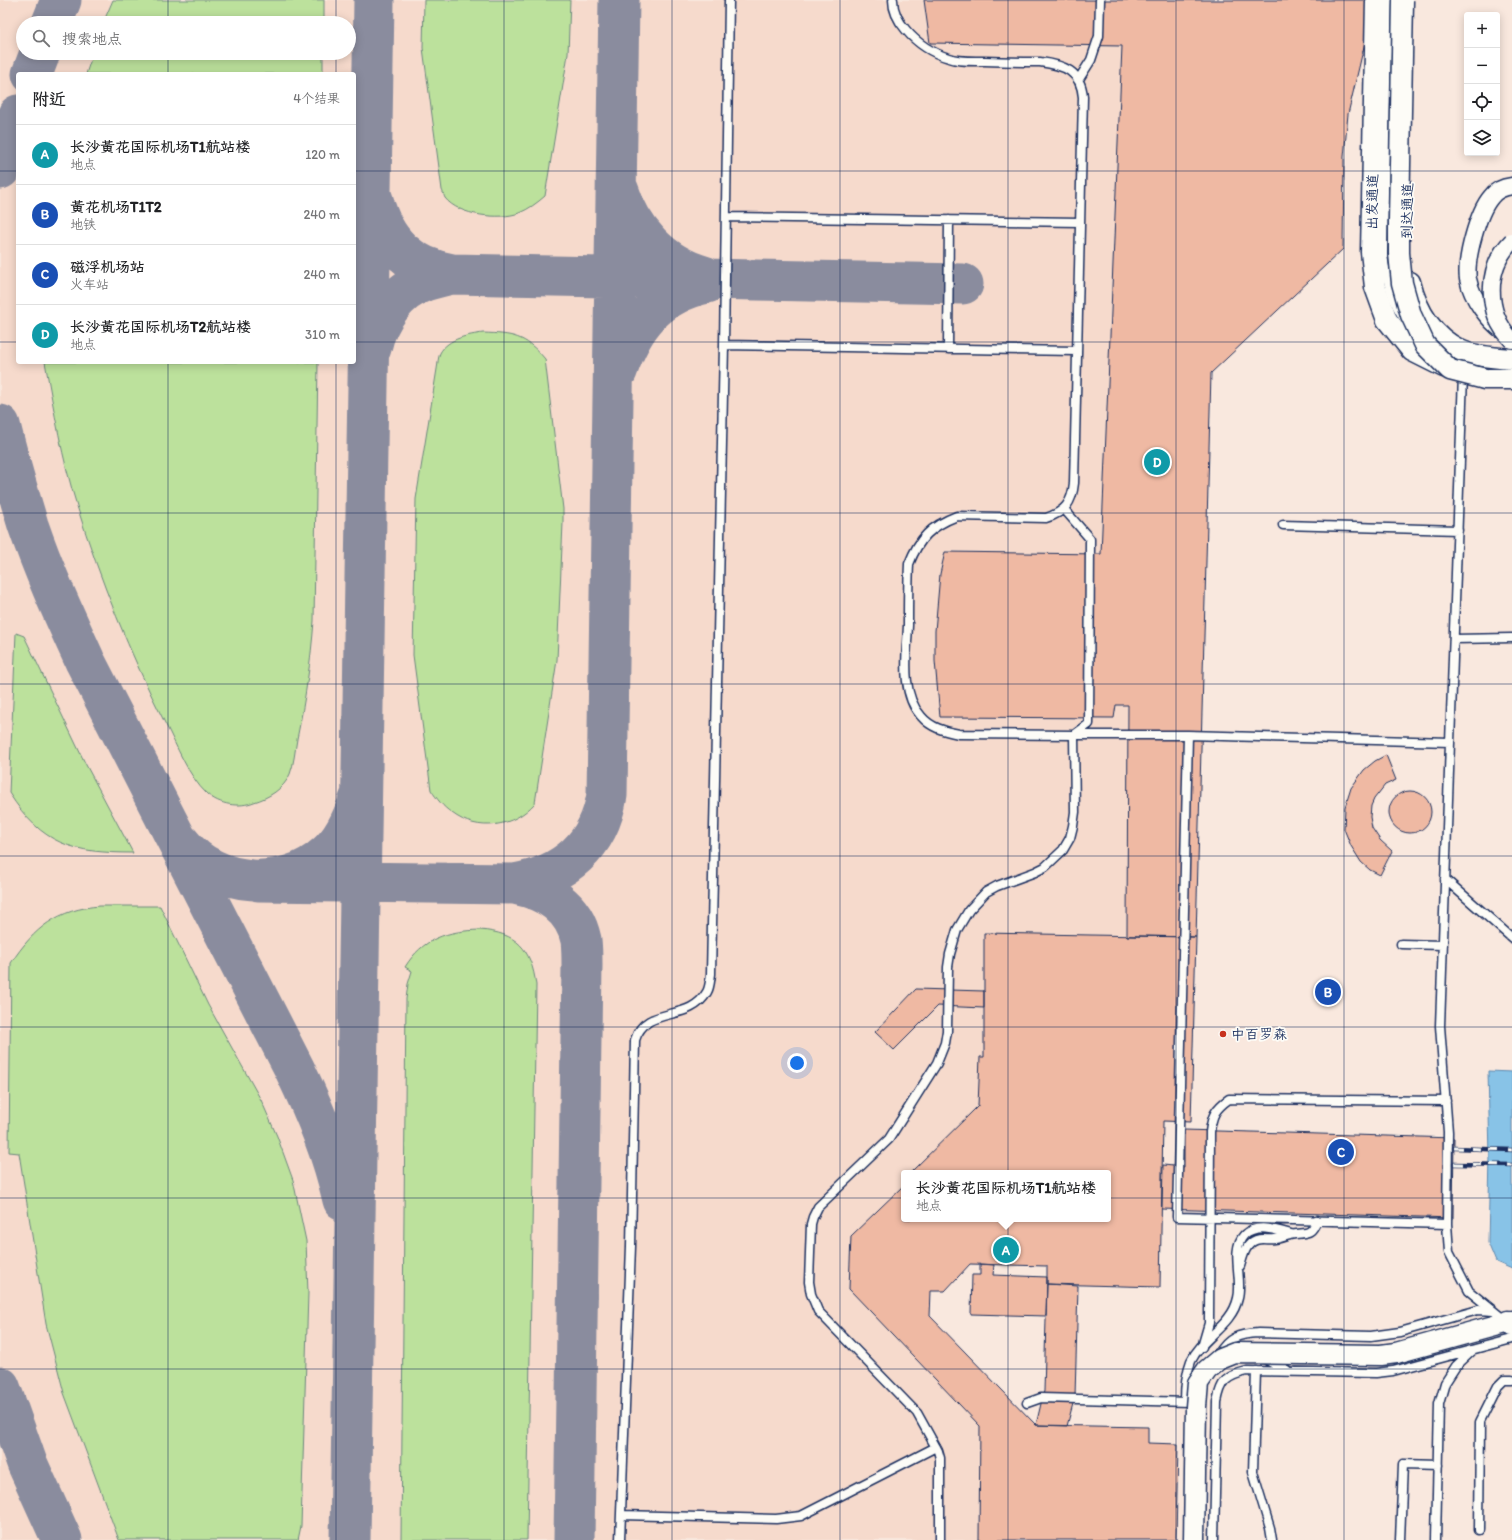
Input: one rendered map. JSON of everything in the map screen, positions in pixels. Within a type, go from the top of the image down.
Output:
[{"type":"street","name":"出发通道","points":[[1376,0],[1371,252],[1375,287],[1387,320],[1412,351],[1449,360],[1485,379],[1512,379]]},
{"type":"street","points":[[1403,0],[1399,220],[1399,253],[1402,283],[1411,315],[1425,345],[1449,360]]},
{"type":"street","name":"到达通道","points":[[1411,0],[1406,220],[1406,254],[1410,283],[1422,314],[1437,335],[1461,351],[1512,359]]},
{"type":"street","points":[[1512,186],[1503,188],[1492,196],[1484,207],[1469,255],[1468,279],[1478,302],[1491,320],[1500,329],[1512,337]]},
{"type":"street","points":[[1479,221],[1489,207],[1506,196],[1512,196]]},
{"type":"street","points":[[1512,241],[1503,250],[1496,263],[1492,291],[1496,318],[1503,330],[1512,340]]},
{"type":"street","points":[[1194,1540],[1196,1407],[1198,1383],[1206,1370],[1220,1359],[1234,1354],[1381,1355],[1396,1353],[1507,1324]]},
{"type":"lane","points":[[620,1540],[631,1246],[635,1040],[641,1027],[654,1018],[683,1011],[690,1008],[702,998],[707,992],[711,974],[724,345],[729,0]]},
{"type":"lane","points":[[893,0],[897,17],[913,38],[922,45],[949,58],[962,61],[1040,62],[1053,64],[1065,68],[1074,74],[1079,79],[1083,88],[1073,494],[1064,509],[1056,515],[1046,518],[957,516],[939,524],[924,536],[915,549],[909,564],[907,674],[913,703],[920,716],[932,726],[944,731],[959,734],[1188,735],[1450,742]]},
{"type":"lane","points":[[1079,79],[1091,60],[1099,36],[1100,0]]},
{"type":"lane","points":[[1388,0],[1383,255],[1387,284],[1400,313],[1418,340],[1449,360],[1492,357]]},
{"type":"lane","points":[[726,217],[1080,222]]},
{"type":"lane","points":[[948,349],[949,220]]},
{"type":"lane","points":[[724,345],[1077,351]]},
{"type":"lane","points":[[1472,359],[1466,363],[1463,375],[1440,1026],[1448,1132],[1449,1252],[1469,1291],[1507,1324]]},
{"type":"lane","points":[[1064,509],[1090,539],[1089,724],[1074,735]]},
{"type":"lane","points":[[1283,525],[1458,530]]},
{"type":"lane","points":[[1454,638],[1512,638]]},
{"type":"lane","points":[[940,1540],[940,1458],[936,1446],[917,1413],[818,1311],[811,1294],[809,1282],[811,1224],[818,1207],[889,1139],[937,1063],[945,1043],[947,1031],[948,967],[950,954],[957,930],[969,910],[977,901],[992,889],[1045,867],[1063,850],[1070,838],[1075,812],[1074,735]]},
{"type":"lane","points":[[1188,735],[1176,1217],[1448,1224]]},
{"type":"lane","points":[[1445,879],[1512,938]]},
{"type":"lane","points":[[1401,944],[1442,945]]},
{"type":"lane","points":[[1202,1347],[1209,1323],[1210,1132],[1212,1118],[1219,1107],[1229,1099],[1446,1101]]},
{"type":"lane","points":[[1189,1540],[1187,1374],[1192,1360],[1223,1325],[1231,1314],[1238,1299],[1240,1287],[1237,1253],[1238,1245],[1243,1236],[1250,1231],[1259,1229],[1276,1230],[1291,1234],[1306,1234],[1313,1229],[1317,1220]]},
{"type":"lane","points":[[1027,1403],[1041,1398],[1188,1402],[1195,1396],[1227,1341],[1242,1334],[1258,1333],[1371,1336],[1400,1332],[1478,1310],[1507,1324]]},
{"type":"lane","points":[[1436,1540],[1439,1404],[1445,1383],[1456,1366],[1472,1350],[1507,1324]]},
{"type":"lane","points":[[1214,1540],[1217,1402],[1219,1390],[1225,1380],[1234,1374],[1247,1371],[1376,1373],[1393,1371],[1472,1350]]},
{"type":"lane","points":[[1199,1540],[1201,1404],[1202,1391],[1206,1378],[1218,1368],[1232,1361],[1249,1357],[1264,1359],[1290,1372]]},
{"type":"lane","points":[[1256,1371],[1253,1472],[1270,1528],[1272,1540]]},
{"type":"lane","points":[[1479,1530],[1480,1422],[1498,1386],[1504,1380],[1512,1380]]},
{"type":"lane","points":[[621,1515],[776,1519],[801,1516],[936,1446]]},
{"type":"lane","points":[[1400,1540],[1403,1464],[1438,1465]]},
{"type":"shaded area","points":[[0,0],[1373,0],[1348,114],[1344,157],[1343,249],[1211,373],[1191,1122],[1163,1122],[1160,1287],[1047,1284],[1047,1266],[970,1264],[945,1291],[931,1291],[930,1316],[1036,1425],[1148,1427],[1148,1443],[1178,1444],[1176,1540],[0,1540]]},
{"type":"green space","points":[[113,0],[324,0],[324,16],[106,16]]},
{"type":"green space","points":[[424,0],[570,0],[568,54],[545,196],[533,206],[519,213],[491,216],[470,213],[451,204],[445,198],[442,190],[423,48]]},
{"type":"green space","points":[[91,60],[323,60],[323,72],[87,72]]},
{"type":"green space","points":[[483,333],[502,334],[517,337],[531,345],[545,359],[563,509],[557,660],[535,803],[517,818],[506,822],[484,825],[462,819],[452,813],[440,803],[431,790],[413,655],[416,499],[439,356],[444,348],[453,341],[465,336]]},
{"type":"green space","points":[[45,364],[318,364],[314,621],[309,666],[303,710],[290,774],[280,788],[265,798],[242,805],[224,803],[207,794],[194,779],[152,697],[116,616],[77,506],[59,434]]},
{"type":"green space","points":[[16,633],[24,636],[85,763],[133,853],[93,851],[76,848],[61,842],[47,835],[34,824],[21,811],[9,793]]},
{"type":"green space","points":[[100,906],[160,906],[208,1005],[261,1100],[277,1136],[293,1180],[306,1241],[308,1293],[301,1526],[298,1540],[119,1540],[64,1393],[46,1324],[19,1153],[9,1152],[11,963],[38,930],[48,922],[72,911]]},
{"type":"green space","points":[[480,930],[504,935],[513,939],[520,945],[526,952],[530,961],[534,972],[536,985],[527,1540],[401,1540],[406,999],[412,971],[405,967],[420,949],[437,938],[457,932]]},
{"type":"water","points":[[1488,1071],[1512,1072],[1512,1269],[1496,1262],[1488,1243],[1490,1157]]},
{"type":"building","points":[[924,0],[1373,0],[1369,25],[1348,114],[1344,157],[1343,249],[1211,373],[1196,937],[1127,936],[1128,705],[1116,705],[1114,718],[940,717],[935,661],[935,631],[940,574],[945,552],[1101,554],[1122,46],[930,43]]},
{"type":"building","points":[[1386,755],[1396,780],[1385,785],[1374,799],[1371,806],[1370,817],[1372,828],[1380,840],[1392,851],[1380,875],[1370,870],[1361,862],[1351,846],[1344,829],[1345,807],[1351,788],[1364,770],[1375,761]]},
{"type":"building","points":[[1406,791],[1414,791],[1425,797],[1431,808],[1431,816],[1425,827],[1414,833],[1406,833],[1395,827],[1389,816],[1389,808],[1395,797]]},
{"type":"building","points":[[984,933],[1196,937],[1191,1122],[1163,1121],[1160,1287],[1047,1284],[1047,1266],[970,1264],[945,1291],[931,1291],[930,1316],[1036,1425],[1148,1427],[1148,1443],[1178,1444],[1176,1540],[979,1540],[980,1426],[849,1289],[851,1236],[901,1188],[901,1222],[1111,1222],[1111,1170],[913,1170],[978,1106],[980,1057],[984,1057]]},
{"type":"building","points":[[916,989],[984,991],[984,1008],[938,1006],[894,1050],[875,1032]]},
{"type":"building","points":[[1184,1130],[1454,1138],[1453,1218],[1162,1209],[1163,1165],[1184,1167]]},
{"type":"building","points":[[980,1264],[994,1265],[993,1275],[1047,1277],[1046,1316],[971,1314],[972,1275],[980,1275]]},
{"type":"building","points":[[1047,1284],[1078,1286],[1075,1396],[1067,1426],[1036,1425],[1044,1391]]},
{"type":"taxiway","points":[[55,16],[61,0]]},
{"type":"taxiway","points":[[350,1540],[374,0]]},
{"type":"taxiway","points":[[515,884],[533,880],[549,873],[564,865],[576,855],[587,843],[596,829],[603,813],[607,795],[619,0]]},
{"type":"taxiway","points":[[33,72],[37,60]]},
{"type":"taxiway","points":[[0,169],[16,121]]},
{"type":"taxiway","points":[[618,189],[631,218],[650,244],[674,264],[688,271],[704,276]]},
{"type":"taxiway","points":[[373,200],[384,228],[391,240],[400,250],[411,259],[423,265],[437,271],[452,274],[963,284]]},
{"type":"taxiway","points":[[371,348],[383,317],[397,299],[415,286],[425,281],[452,274]]},
{"type":"taxiway","points":[[617,371],[623,354],[631,339],[639,325],[649,314],[661,303],[674,295],[689,288],[707,283]]},
{"type":"taxiway","points":[[0,425],[28,525],[62,611],[85,661],[295,1070],[323,1134],[339,1182],[343,1200]]},
{"type":"taxiway","points":[[181,844],[195,859],[212,869],[231,877],[251,880],[272,879],[291,875],[310,867],[332,849],[346,830],[359,800]]},
{"type":"taxiway","points":[[258,881],[515,884],[537,890],[548,895],[565,909],[577,928],[581,940],[582,965],[574,1540]]},
{"type":"taxiway","points":[[0,1387],[27,1463],[62,1540]]},
{"type":"railway","points":[[1454,1148],[1512,1150]]},
{"type":"railway","points":[[1454,1164],[1512,1165]]},
{"type":"place","name":"长沙黄花国际机场T2航站楼","points":[[1157,462]]},
{"type":"place","name":"黄花机场T1T2","points":[[1328,992]]},
{"type":"place","name":"中百罗森","points":[[1223,1034]]},
{"type":"place","name":"磁浮机场站","points":[[1341,1152]]},
{"type":"place","name":"长沙黄花国际机场T1航站楼","points":[[1006,1250]]}]
